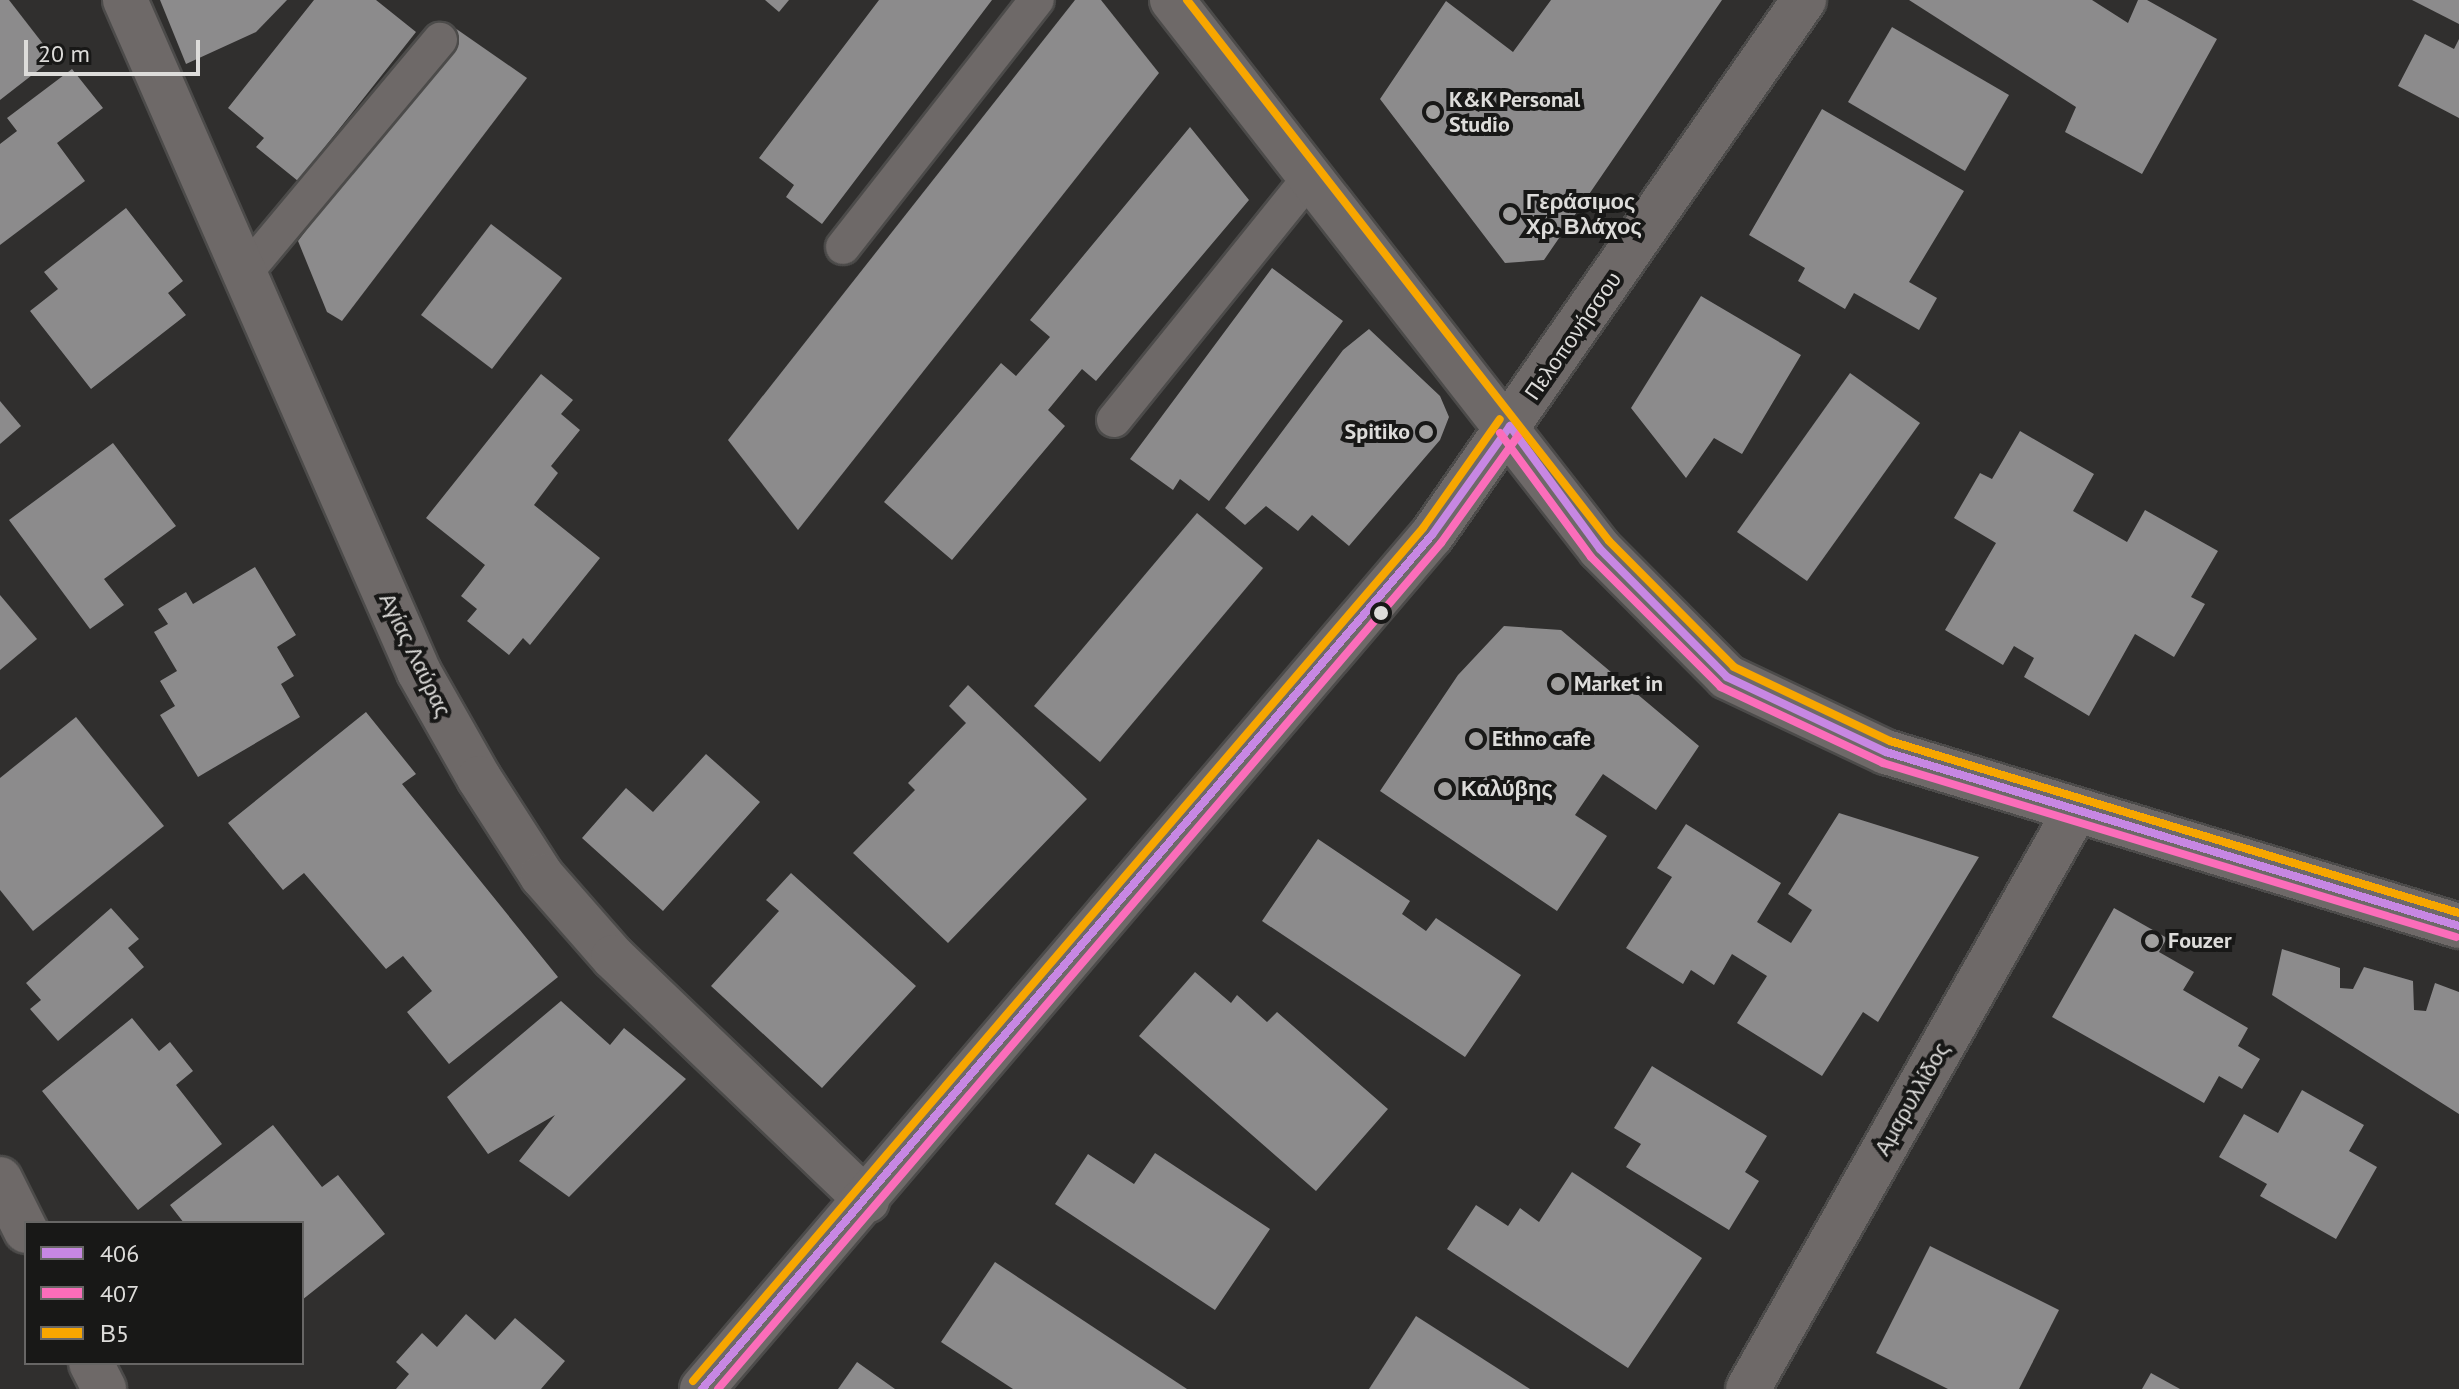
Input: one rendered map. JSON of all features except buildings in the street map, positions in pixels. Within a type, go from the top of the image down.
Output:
[{"type":"street","name":"Αγίας Λαύρας","points":[[125,0],[419,672],[542,876],[613,957],[867,1201]]},
{"type":"street","points":[[1172,0],[1308,180],[1510,426],[1600,549],[1727,677],[1886,752],[2459,926]]},
{"type":"street","name":"Πελοπονήσσου","points":[[702,1389],[867,1201],[1432,535],[1804,0]]},
{"type":"street","name":"Αμαρυλλίδος","points":[[1748,1389],[2076,810]]},
{"type":"street","points":[[0,1179],[24,1227]]},
{"type":"street","points":[[92,1365],[104,1389]]},
{"type":"lane","points":[[843,247],[1037,0]]},
{"type":"lane","points":[[245,273],[440,40]]},
{"type":"lane","points":[[1114,420],[1308,180]]},
{"type":"transit line","name":"Β5","points":[[1187,0],[1609,541],[1734,667],[1890,741],[2459,913]]},
{"type":"transit line","name":"Β5","points":[[693,1381],[1423,528],[1500,419]]},
{"type":"transit line","name":"406","points":[[1510,426],[1600,549],[1727,677],[1886,752],[2459,926]]},
{"type":"transit line","name":"406","points":[[702,1389],[1432,535],[1510,426]]},
{"type":"transit line","name":"407","points":[[1500,433],[1591,557],[1721,687],[1883,763],[2456,937]]},
{"type":"transit line","name":"407","points":[[718,1389],[1441,543],[1520,433]]},
{"type":"place","name":"K&K Personal Studio","points":[[1433,112]]},
{"type":"place","name":"Γεράσιμος Χρ. Βλάχος","points":[[1510,214]]},
{"type":"place","name":"Spitiko","points":[[1426,432]]},
{"type":"place","name":"Market in","points":[[1558,684]]},
{"type":"place","name":"Ethno cafe","points":[[1476,739]]},
{"type":"place","name":"Καλύβης","points":[[1445,789]]},
{"type":"place","name":"Fouzer","points":[[2152,941]]}]
